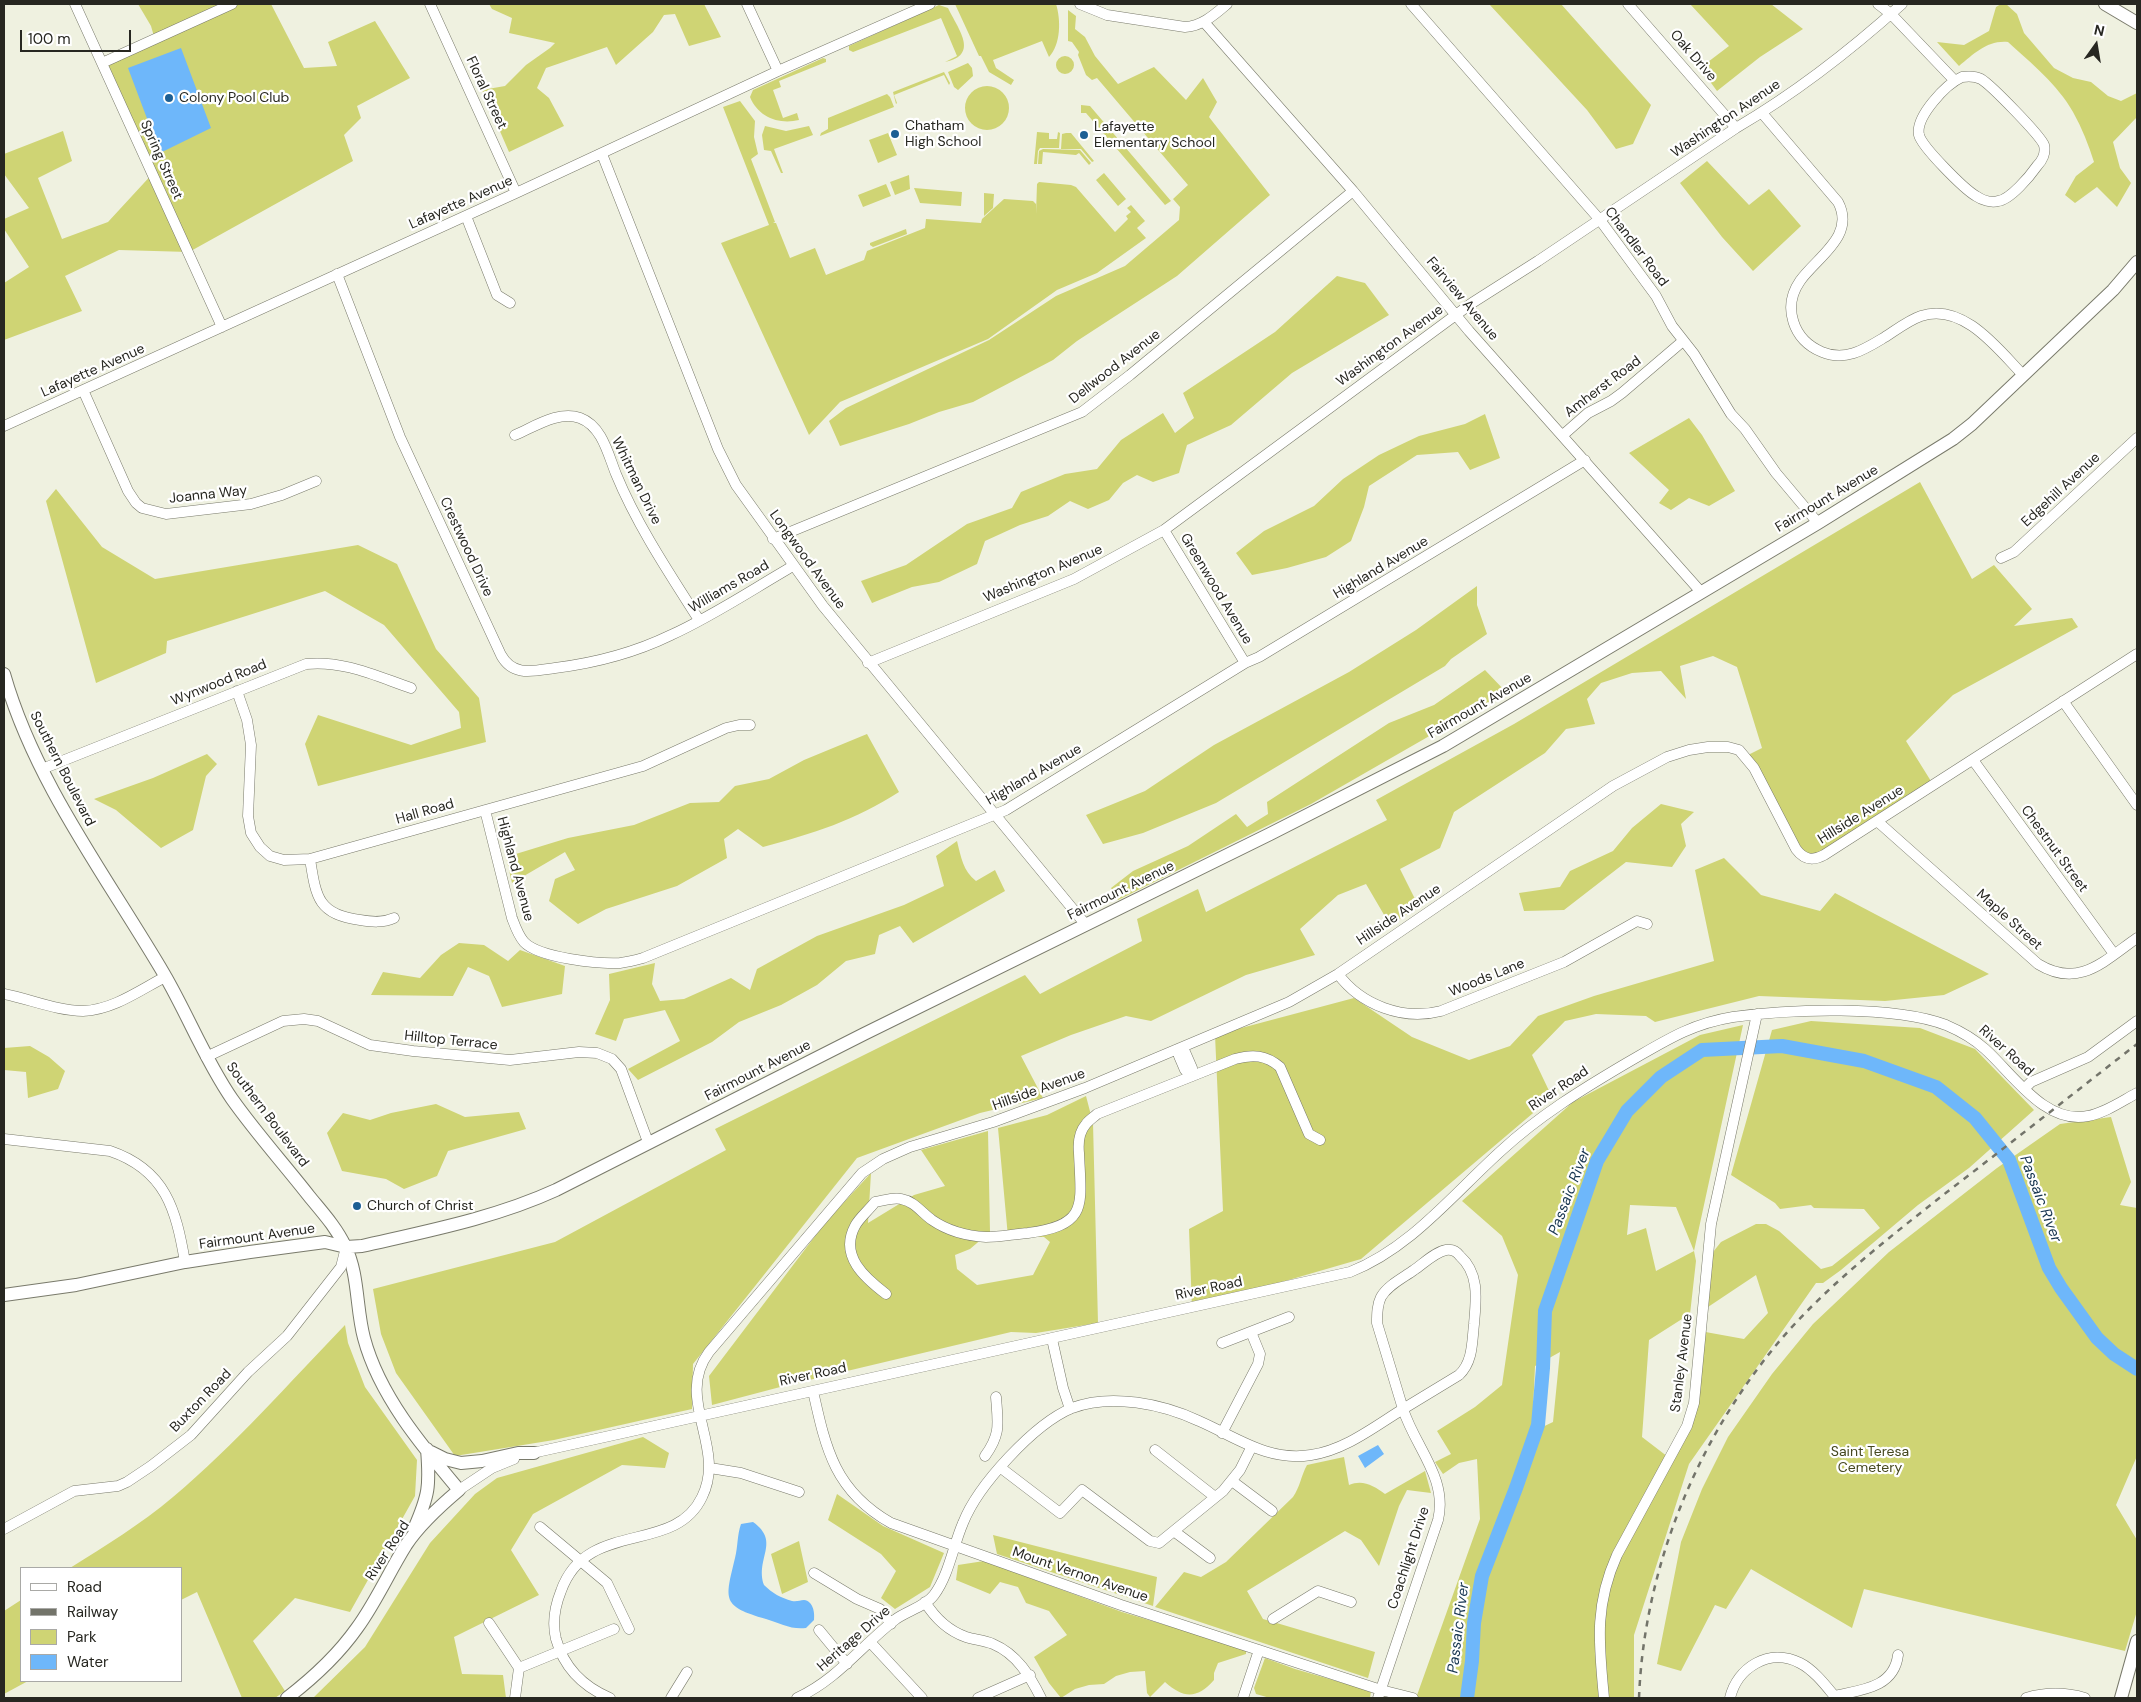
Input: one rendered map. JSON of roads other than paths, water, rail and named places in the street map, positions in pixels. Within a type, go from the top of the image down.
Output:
[{"type":"main road","points":[[2105,4],[2137,23]]},
{"type":"main road","name":"Fairmount Avenue","points":[[4,1295],[76,1285],[185,1262],[325,1242],[346,1247],[362,1246],[531,1202],[1443,746],[1818,523],[1953,439],[1972,424],[2112,290],[2137,262]]},
{"type":"main road","name":"Southern Boulevard","points":[[4,674],[25,734],[42,769],[66,814],[165,977],[206,1057],[234,1101],[326,1217],[346,1247],[352,1266],[359,1321],[368,1353],[390,1397],[427,1450],[459,1490]]},
{"type":"main road","points":[[407,1545],[429,1488],[427,1450],[445,1459],[461,1463],[482,1461],[518,1453],[534,1453]]},
{"type":"main road","name":"River Road","points":[[287,1698],[330,1661],[348,1640],[365,1616],[407,1545],[434,1512],[459,1490]]},
{"type":"main road","points":[[2121,1698],[2137,1641]]},
{"type":"street","name":"Spring Street","points":[[75,4],[222,327]]},
{"type":"street","points":[[102,63],[232,4]]},
{"type":"street","name":"Floral Street","points":[[430,4],[516,193]]},
{"type":"street","points":[[747,4],[778,71]]},
{"type":"street","name":"Lafayette Avenue","points":[[4,426],[602,154],[778,71],[930,4]]},
{"type":"street","points":[[1080,4],[1107,15],[1176,27],[1191,27],[1204,22],[1221,6]]},
{"type":"street","name":"Chandler Road","points":[[1411,4],[1600,220],[1656,296],[1683,342],[1694,354],[1727,408],[1745,429],[1776,473],[1818,523]]},
{"type":"street","name":"Oak Drive","points":[[1628,4],[1736,128]]},
{"type":"street","points":[[1878,4],[1891,14],[1955,81]]},
{"type":"street","name":"Washington Avenue","points":[[868,663],[1074,579],[1164,530],[1472,303],[1600,220],[1736,128],[1762,113],[1846,50],[1902,4]]},
{"type":"street","name":"Fairview Avenue","points":[[1204,22],[1354,191],[1469,331],[1701,592]]},
{"type":"street","points":[[1962,77],[1974,77],[1989,85],[2038,136],[2044,146],[2043,158],[2033,172],[2019,187],[2002,200],[1989,201],[1977,197],[1926,148],[1919,136],[1919,122],[1924,114],[1955,81],[1962,77]]},
{"type":"street","points":[[1762,113],[1838,202],[1843,215],[1842,228],[1836,241],[1806,274],[1794,292],[1792,322],[1806,343],[1824,353],[1846,356],[1862,350],[1919,317],[1938,314],[1959,318],[1973,326],[2023,375]]},
{"type":"street","name":"Longwood Avenue","points":[[602,154],[723,462],[733,481],[793,566],[868,663],[1086,925]]},
{"type":"street","name":"Dellwood Avenue","points":[[773,539],[1082,412],[1130,375],[1354,191]]},
{"type":"street","points":[[466,216],[498,295],[510,303]]},
{"type":"street","name":"Crestwood Drive","points":[[337,274],[400,437],[501,655],[508,665],[514,669],[527,672],[583,664],[646,646],[678,632]]},
{"type":"street","name":"Amherst Road","points":[[1562,435],[1588,413],[1611,402],[1683,342]]},
{"type":"street","name":"Joanna Way","points":[[83,390],[128,491],[142,508],[166,514],[251,504],[282,495],[316,481]]},
{"type":"street","name":"Whitman Drive","points":[[515,435],[550,420],[565,416],[579,417],[594,427],[639,521],[699,620]]},
{"type":"street","name":"Edgehill Avenue","points":[[2001,558],[2014,552],[2136,441]]},
{"type":"street","name":"Highland Avenue","points":[[485,810],[515,927],[525,942],[535,950],[551,955],[594,962],[620,962],[643,958],[1006,810],[1245,663],[1259,658],[1585,460]]},
{"type":"street","name":"Greenwood Avenue","points":[[1164,530],[1245,663]]},
{"type":"street","name":"Williams Road","points":[[678,632],[793,566]]},
{"type":"street","name":"Hillside Avenue","points":[[701,1416],[697,1404],[696,1380],[704,1359],[862,1173],[883,1159],[910,1147],[1007,1117],[1181,1051],[1289,1002],[1338,974],[1613,786],[1654,763],[1689,750],[1728,747],[1739,750],[1746,756],[1754,768],[1796,849],[1803,857],[1818,858],[2137,654]]},
{"type":"street","name":"Wynwood Road","points":[[42,769],[306,664],[328,662],[348,666],[411,688]]},
{"type":"street","name":"Hall Road","points":[[237,691],[247,720],[251,745],[248,816],[251,833],[260,847],[270,856],[284,860],[310,859],[644,766],[726,728],[750,725]]},
{"type":"street","points":[[2063,702],[2136,800]]},
{"type":"street","name":"Chestnut Street","points":[[1973,760],[2114,954]]},
{"type":"street","name":"Maple Street","points":[[1877,821],[2047,970],[2061,974],[2077,974],[2093,969],[2137,938]]},
{"type":"street","points":[[310,859],[317,893],[327,910],[344,918],[383,922],[394,918]]},
{"type":"street","name":"Woods Lane","points":[[1338,974],[1349,988],[1377,1005],[1399,1013],[1424,1015],[1441,1011],[1564,962],[1637,921],[1647,924]]},
{"type":"street","points":[[4,994],[61,1008],[85,1011],[119,1002],[165,977]]},
{"type":"street","name":"River Road","points":[[459,1490],[492,1468],[534,1453],[1336,1276],[1371,1264],[1408,1239],[1502,1150],[1569,1097],[1688,1029],[1706,1022],[1756,1014],[1857,1012],[1892,1014],[1930,1020],[1947,1026],[1974,1040],[2040,1103],[2061,1115],[2078,1117],[2098,1113],[2137,1093]]},
{"type":"street","name":"Stanley Avenue","points":[[1604,1698],[1599,1632],[1602,1596],[1617,1555],[1687,1426],[1694,1403],[1711,1224],[1756,1014]]},
{"type":"street","name":"Hilltop Terrace","points":[[206,1057],[283,1021],[304,1019],[318,1021],[370,1045],[413,1051],[510,1060],[579,1052],[597,1053],[612,1059],[621,1069],[648,1142]]},
{"type":"street","points":[[2025,1088],[2031,1082],[2088,1057],[2137,1020]]},
{"type":"street","points":[[1181,1051],[1179,1056],[1185,1070],[1191,1074]]},
{"type":"street","points":[[886,1294],[866,1278],[851,1257],[850,1242],[855,1226],[875,1202],[901,1198],[918,1207],[932,1220],[956,1232],[976,1237],[993,1237],[1057,1228],[1069,1221],[1077,1209],[1081,1198],[1078,1143],[1081,1132],[1086,1124],[1098,1114],[1191,1074],[1249,1055],[1272,1061],[1280,1067],[1309,1134],[1320,1140]]},
{"type":"street","points":[[4,1139],[105,1150],[123,1156],[144,1169],[165,1191],[172,1206],[179,1227],[185,1262]]},
{"type":"street","name":"Buxton Road","points":[[4,1529],[74,1491],[118,1486],[126,1482],[151,1466],[191,1434],[248,1372],[287,1336],[341,1267],[346,1247]]},
{"type":"street","name":"Coachlight Drive","points":[[1379,1694],[1438,1520],[1440,1507],[1436,1476],[1410,1430],[1403,1409],[1377,1323],[1377,1310],[1380,1300],[1387,1290],[1440,1253],[1450,1250],[1463,1258],[1471,1270],[1476,1285],[1472,1341],[1468,1362],[1459,1374],[1403,1409]]},
{"type":"street","points":[[1222,1343],[1289,1317]]},
{"type":"street","points":[[1222,1432],[1258,1364],[1260,1354],[1251,1332]]},
{"type":"street","points":[[1052,1339],[1063,1388],[1070,1409]]},
{"type":"street","name":"Mount Vernon Avenue","points":[[813,1391],[823,1438],[840,1475],[850,1490],[871,1510],[892,1523],[1130,1608],[1259,1650],[1379,1694],[1413,1698]]},
{"type":"street","points":[[985,1456],[994,1443],[998,1430],[996,1397]]},
{"type":"street","name":"Heritage Drive","points":[[797,1698],[814,1690],[847,1664],[891,1624],[934,1594],[966,1515],[1001,1468],[1030,1435],[1070,1409],[1098,1402],[1138,1404],[1183,1414],[1251,1448],[1291,1457],[1323,1453],[1342,1446],[1403,1409]]},
{"type":"street","points":[[610,1698],[590,1688],[566,1664],[555,1631],[554,1618],[557,1601],[566,1579],[581,1562],[604,1545],[665,1530],[686,1518],[699,1504],[707,1487],[710,1468],[701,1416]]},
{"type":"street","points":[[1001,1468],[1060,1514],[1082,1490],[1150,1541],[1162,1542],[1215,1498],[1232,1481],[1251,1448]]},
{"type":"street","points":[[1155,1450],[1215,1498]]},
{"type":"street","points":[[710,1468],[741,1473],[799,1492]]},
{"type":"street","points":[[1232,1481],[1272,1512]]},
{"type":"street","points":[[540,1527],[611,1587],[629,1629]]},
{"type":"street","points":[[1175,1532],[1210,1558]]},
{"type":"street","points":[[814,1573],[857,1599],[880,1608],[891,1624]]},
{"type":"street","points":[[1273,1619],[1318,1590],[1351,1602]]},
{"type":"street","points":[[925,1602],[939,1620],[954,1631],[966,1637],[992,1643],[1017,1660],[1030,1675],[1041,1698]]},
{"type":"street","points":[[489,1623],[519,1668],[515,1698]]},
{"type":"street","points":[[519,1668],[614,1629]]},
{"type":"street","points":[[819,1630],[847,1664]]},
{"type":"street","points":[[871,1643],[922,1698]]},
{"type":"street","points":[[1243,1698],[1259,1650]]},
{"type":"street","points":[[1730,1698],[1734,1686],[1746,1670],[1759,1662],[1773,1658],[1788,1659],[1802,1664],[1835,1697],[1882,1682],[1893,1671],[1898,1655]]},
{"type":"street","points":[[672,1698],[687,1672]]},
{"type":"street","points":[[978,1698],[1030,1675]]},
{"type":"street","points":[[2026,1698],[2056,1694],[2084,1698]]},
{"type":"water","name":"Colony Pool Club","points":[[181,48],[211,128],[160,153],[128,68]]},
{"type":"water","points":[[1378,1445],[1384,1454],[1365,1468],[1358,1456]]},
{"type":"water","points":[[753,1522],[761,1529],[765,1536],[766,1551],[762,1567],[764,1585],[773,1593],[784,1598],[809,1602],[814,1610],[814,1620],[806,1628],[790,1627],[751,1614],[734,1605],[730,1599],[729,1583],[741,1524]]},
{"type":"waterway","name":"Passaic River","points":[[1467,1698],[1472,1661],[1474,1623],[1482,1576],[1538,1425],[1545,1311],[1597,1161],[1627,1111],[1661,1077],[1702,1050],[1782,1046],[1864,1061],[1936,1087],[1975,1118],[2009,1160],[2049,1268],[2061,1288],[2097,1338],[2114,1354],[2137,1369]]},
{"type":"railway","points":[[1639,1698],[1643,1649],[1652,1600],[1664,1552],[1681,1505],[1701,1460],[1725,1417],[1753,1376],[1801,1317],[1841,1279],[1904,1226],[2137,1044]]},
{"type":"place","name":"Colony Pool Club","points":[[169,98]]},
{"type":"place","name":"Chatham High School","points":[[895,134]]},
{"type":"place","name":"Lafayette Elementary School","points":[[1084,135]]},
{"type":"place","name":"Church of Christ","points":[[357,1206]]},
{"type":"park label","name":"Saint Teresa Cemetery","points":[[1870,1460]]}]
